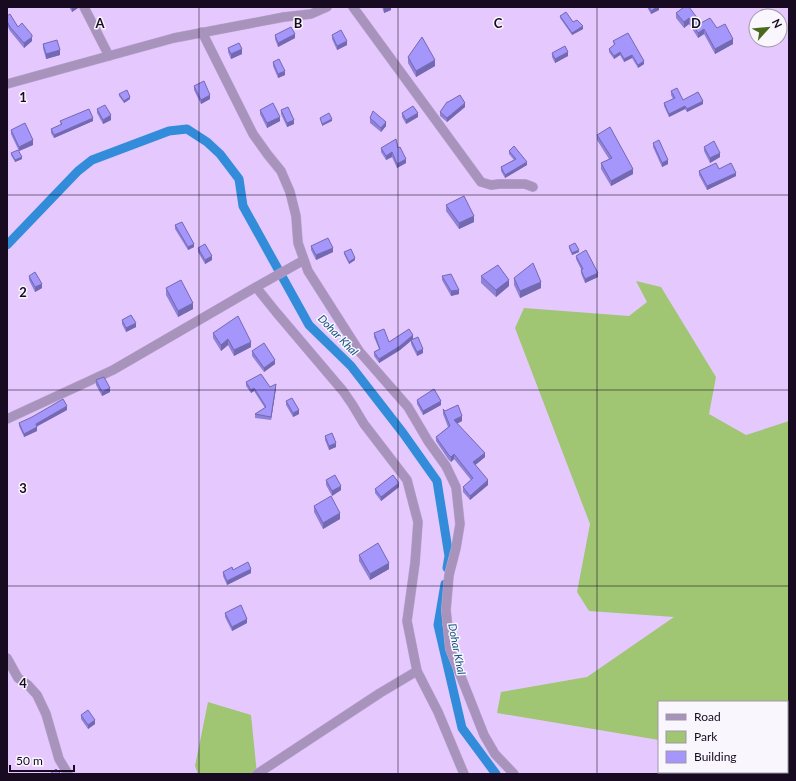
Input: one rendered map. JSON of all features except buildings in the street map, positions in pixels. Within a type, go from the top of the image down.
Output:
[{"type":"street","points":[[84,7],[109,56]]},
{"type":"street","points":[[7,84],[174,38],[284,17],[311,14],[327,7]]},
{"type":"street","points":[[353,7],[481,182],[491,185],[525,184],[532,187]]},
{"type":"street","points":[[202,32],[253,134],[281,171],[290,192],[296,216],[298,243],[308,271],[359,351],[408,407],[428,441],[446,466],[456,487],[460,524],[449,575],[446,610],[450,649],[484,735],[494,754],[514,774]]},
{"type":"street","points":[[7,419],[113,370],[304,260]]},
{"type":"street","points":[[256,287],[343,391],[364,424],[407,480],[418,522],[415,563],[407,621],[417,671],[438,712],[464,774]]},
{"type":"street","points":[[7,658],[18,678],[28,685],[37,695],[46,714],[59,759],[68,774]]},
{"type":"street","points":[[257,774],[380,693],[417,671]]},
{"type":"green space","points":[[636,281],[661,287],[716,377],[709,414],[746,435],[789,421],[789,774],[704,773],[788,773],[788,701],[658,701],[658,740],[497,713],[501,692],[587,677],[674,617],[589,611],[577,592],[590,524],[515,328],[524,308],[629,316],[647,302]]},
{"type":"green space","points":[[208,702],[251,715],[257,774],[198,774],[195,766]]},
{"type":"waterway","name":"Dohar Khal","points":[[7,245],[78,171],[92,160],[169,131],[187,129],[207,142],[220,154],[239,179],[243,206],[309,325],[351,366],[403,433],[437,481],[449,556],[447,568]]},
{"type":"waterway","name":"Dohar Khal","points":[[445,584],[438,625],[462,728],[496,774]]}]
